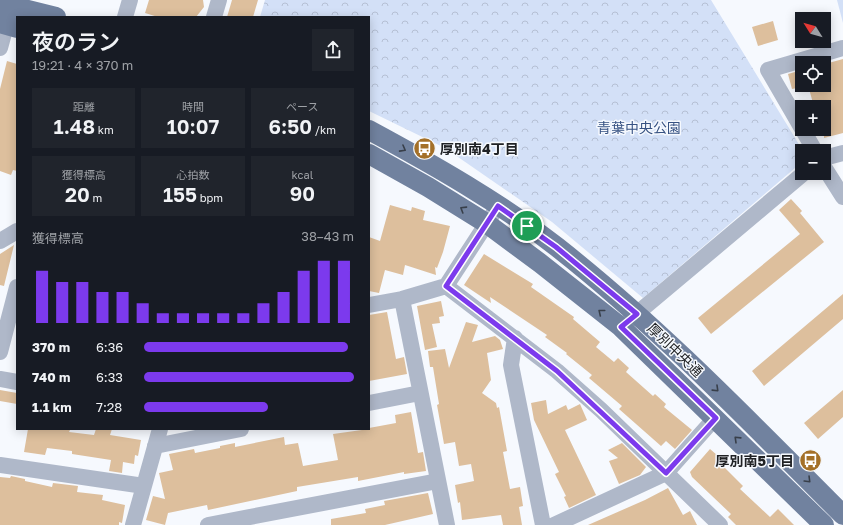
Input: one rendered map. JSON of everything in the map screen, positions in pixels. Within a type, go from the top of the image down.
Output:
[{"type":"main road","points":[[8,14],[40,16]]},
{"type":"main road","name":"厚別中央通","points":[[370,131],[434,166],[498,206],[556,247],[637,314],[733,405],[843,515]]},
{"type":"main road","name":"厚別中央通","points":[[370,155],[428,186],[486,223],[540,263],[621,327],[824,525]]},
{"type":"street","points":[[125,16],[130,0]]},
{"type":"street","points":[[214,16],[219,0]]},
{"type":"street","points":[[0,48],[8,14]]},
{"type":"street","points":[[811,144],[768,70],[843,48]]},
{"type":"street","points":[[831,156],[843,153]]},
{"type":"street","points":[[831,178],[843,197]]},
{"type":"street","points":[[621,327],[796,180]]},
{"type":"street","points":[[370,305],[402,299],[446,286],[498,206]]},
{"type":"street","points":[[0,241],[16,232]]},
{"type":"street","points":[[446,286],[557,371],[720,525]]},
{"type":"street","points":[[0,352],[16,291]]},
{"type":"street","points":[[402,299],[447,525]]},
{"type":"street","points":[[515,338],[511,365],[543,525]]},
{"type":"street","points":[[0,380],[16,382]]},
{"type":"street","points":[[370,403],[420,393]]},
{"type":"street","points":[[554,525],[666,473],[716,418]]},
{"type":"street","points":[[133,525],[160,430]]},
{"type":"street","points":[[155,446],[236,430]]},
{"type":"street","points":[[0,465],[144,486]]},
{"type":"street","points":[[208,525],[438,481]]},
{"type":"green space","name":"青葉中央公園","points":[[265,0],[711,0],[799,144],[795,144],[795,168],[643,298],[552,222],[445,148],[370,111],[370,16],[260,16]]},
{"type":"green space","points":[[837,0],[843,0],[843,23]]},
{"type":"building","points":[[149,0],[203,0],[204,7],[197,16],[155,16],[145,13]]},
{"type":"building","points":[[232,0],[258,0],[253,16],[227,16]]},
{"type":"building","points":[[773,21],[778,40],[758,46],[752,27]]},
{"type":"building","points":[[843,59],[843,133],[824,138],[824,136],[831,136],[831,100],[812,100],[810,92],[831,92],[831,62]]},
{"type":"building","points":[[7,61],[16,64],[16,171],[13,170],[11,175],[0,171],[0,89]]},
{"type":"building","points":[[795,72],[795,88],[792,89],[788,74]]},
{"type":"building","points":[[791,199],[802,211],[800,213],[824,242],[711,334],[698,318],[800,234],[779,210]]},
{"type":"building","points":[[390,205],[411,211],[412,207],[425,211],[423,220],[450,226],[443,252],[437,268],[435,267],[436,275],[405,265],[403,275],[385,270],[379,293],[370,291],[370,237],[380,241]]},
{"type":"building","points":[[14,245],[4,286],[0,285],[0,254]]},
{"type":"building","points":[[484,254],[533,284],[531,287],[574,317],[573,319],[600,342],[596,347],[614,362],[618,358],[629,368],[626,372],[653,396],[655,394],[666,404],[664,407],[692,430],[675,449],[666,441],[661,446],[619,409],[622,406],[589,378],[592,375],[566,354],[567,353],[545,337],[547,335],[490,297],[491,303],[464,285]]},
{"type":"building","points":[[843,294],[843,319],[764,386],[752,371]]},
{"type":"building","points":[[441,301],[444,316],[439,317],[440,323],[432,324],[437,347],[425,350],[417,306]]},
{"type":"building","points":[[387,312],[396,359],[404,357],[407,374],[370,381],[370,315]]},
{"type":"building","points":[[466,322],[478,325],[472,342],[495,336],[500,340],[503,349],[487,353],[491,380],[482,393],[496,403],[497,408],[499,407],[507,451],[503,452],[510,489],[520,487],[523,506],[519,507],[522,525],[503,525],[501,515],[462,520],[460,502],[458,503],[455,485],[474,481],[471,464],[459,466],[455,442],[444,444],[437,405],[439,404],[433,367],[430,367],[428,351],[445,349],[449,368]]},
{"type":"building","points":[[0,390],[16,393],[16,404],[0,401]]},
{"type":"building","points":[[843,390],[843,417],[818,439],[804,423]]},
{"type":"building","points":[[546,400],[548,414],[566,405],[568,410],[580,404],[587,420],[565,430],[596,495],[569,508],[564,497],[566,496],[555,474],[559,472],[534,420],[531,403]]},
{"type":"building","points":[[411,412],[418,453],[423,452],[426,471],[404,474],[404,472],[358,481],[358,477],[297,487],[297,491],[208,510],[207,505],[168,513],[165,525],[146,520],[153,496],[165,499],[159,473],[173,470],[169,454],[194,449],[195,453],[220,448],[220,446],[235,443],[235,447],[284,437],[285,445],[298,443],[303,466],[338,460],[333,434],[370,430],[370,428],[396,423],[395,415]]},
{"type":"building","points":[[28,430],[70,430],[69,432],[94,435],[96,430],[112,430],[110,435],[141,440],[138,456],[135,455],[134,464],[123,462],[122,473],[109,471],[111,460],[72,454],[72,451],[47,448],[45,455],[24,452]]},
{"type":"building","points":[[622,443],[646,467],[640,475],[619,484],[609,461],[618,458],[608,450]]},
{"type":"building","points":[[710,449],[725,462],[722,465],[743,486],[740,489],[770,517],[778,509],[794,525],[736,525],[728,517],[731,514],[692,477],[690,472]]},
{"type":"building","points":[[11,476],[25,479],[25,481],[52,487],[53,483],[78,486],[77,492],[103,495],[102,500],[125,505],[122,523],[119,522],[119,525],[0,525],[0,477],[10,478]]},
{"type":"building","points":[[668,488],[683,515],[690,511],[697,525],[588,525],[645,500]]},
{"type":"building","points":[[428,493],[433,514],[385,525],[331,525],[331,519],[366,513],[365,509],[385,505],[384,501]]},
{"type":"place","name":"厚別南4丁目","points":[[425,149]]},
{"type":"place","name":"厚別南5丁目","points":[[810,461]]},
{"type":"route","points":[[498,206],[527,226],[556,247],[637,314],[621,327],[716,418],[666,473],[601,410],[557,371],[446,286],[498,206]]}]
